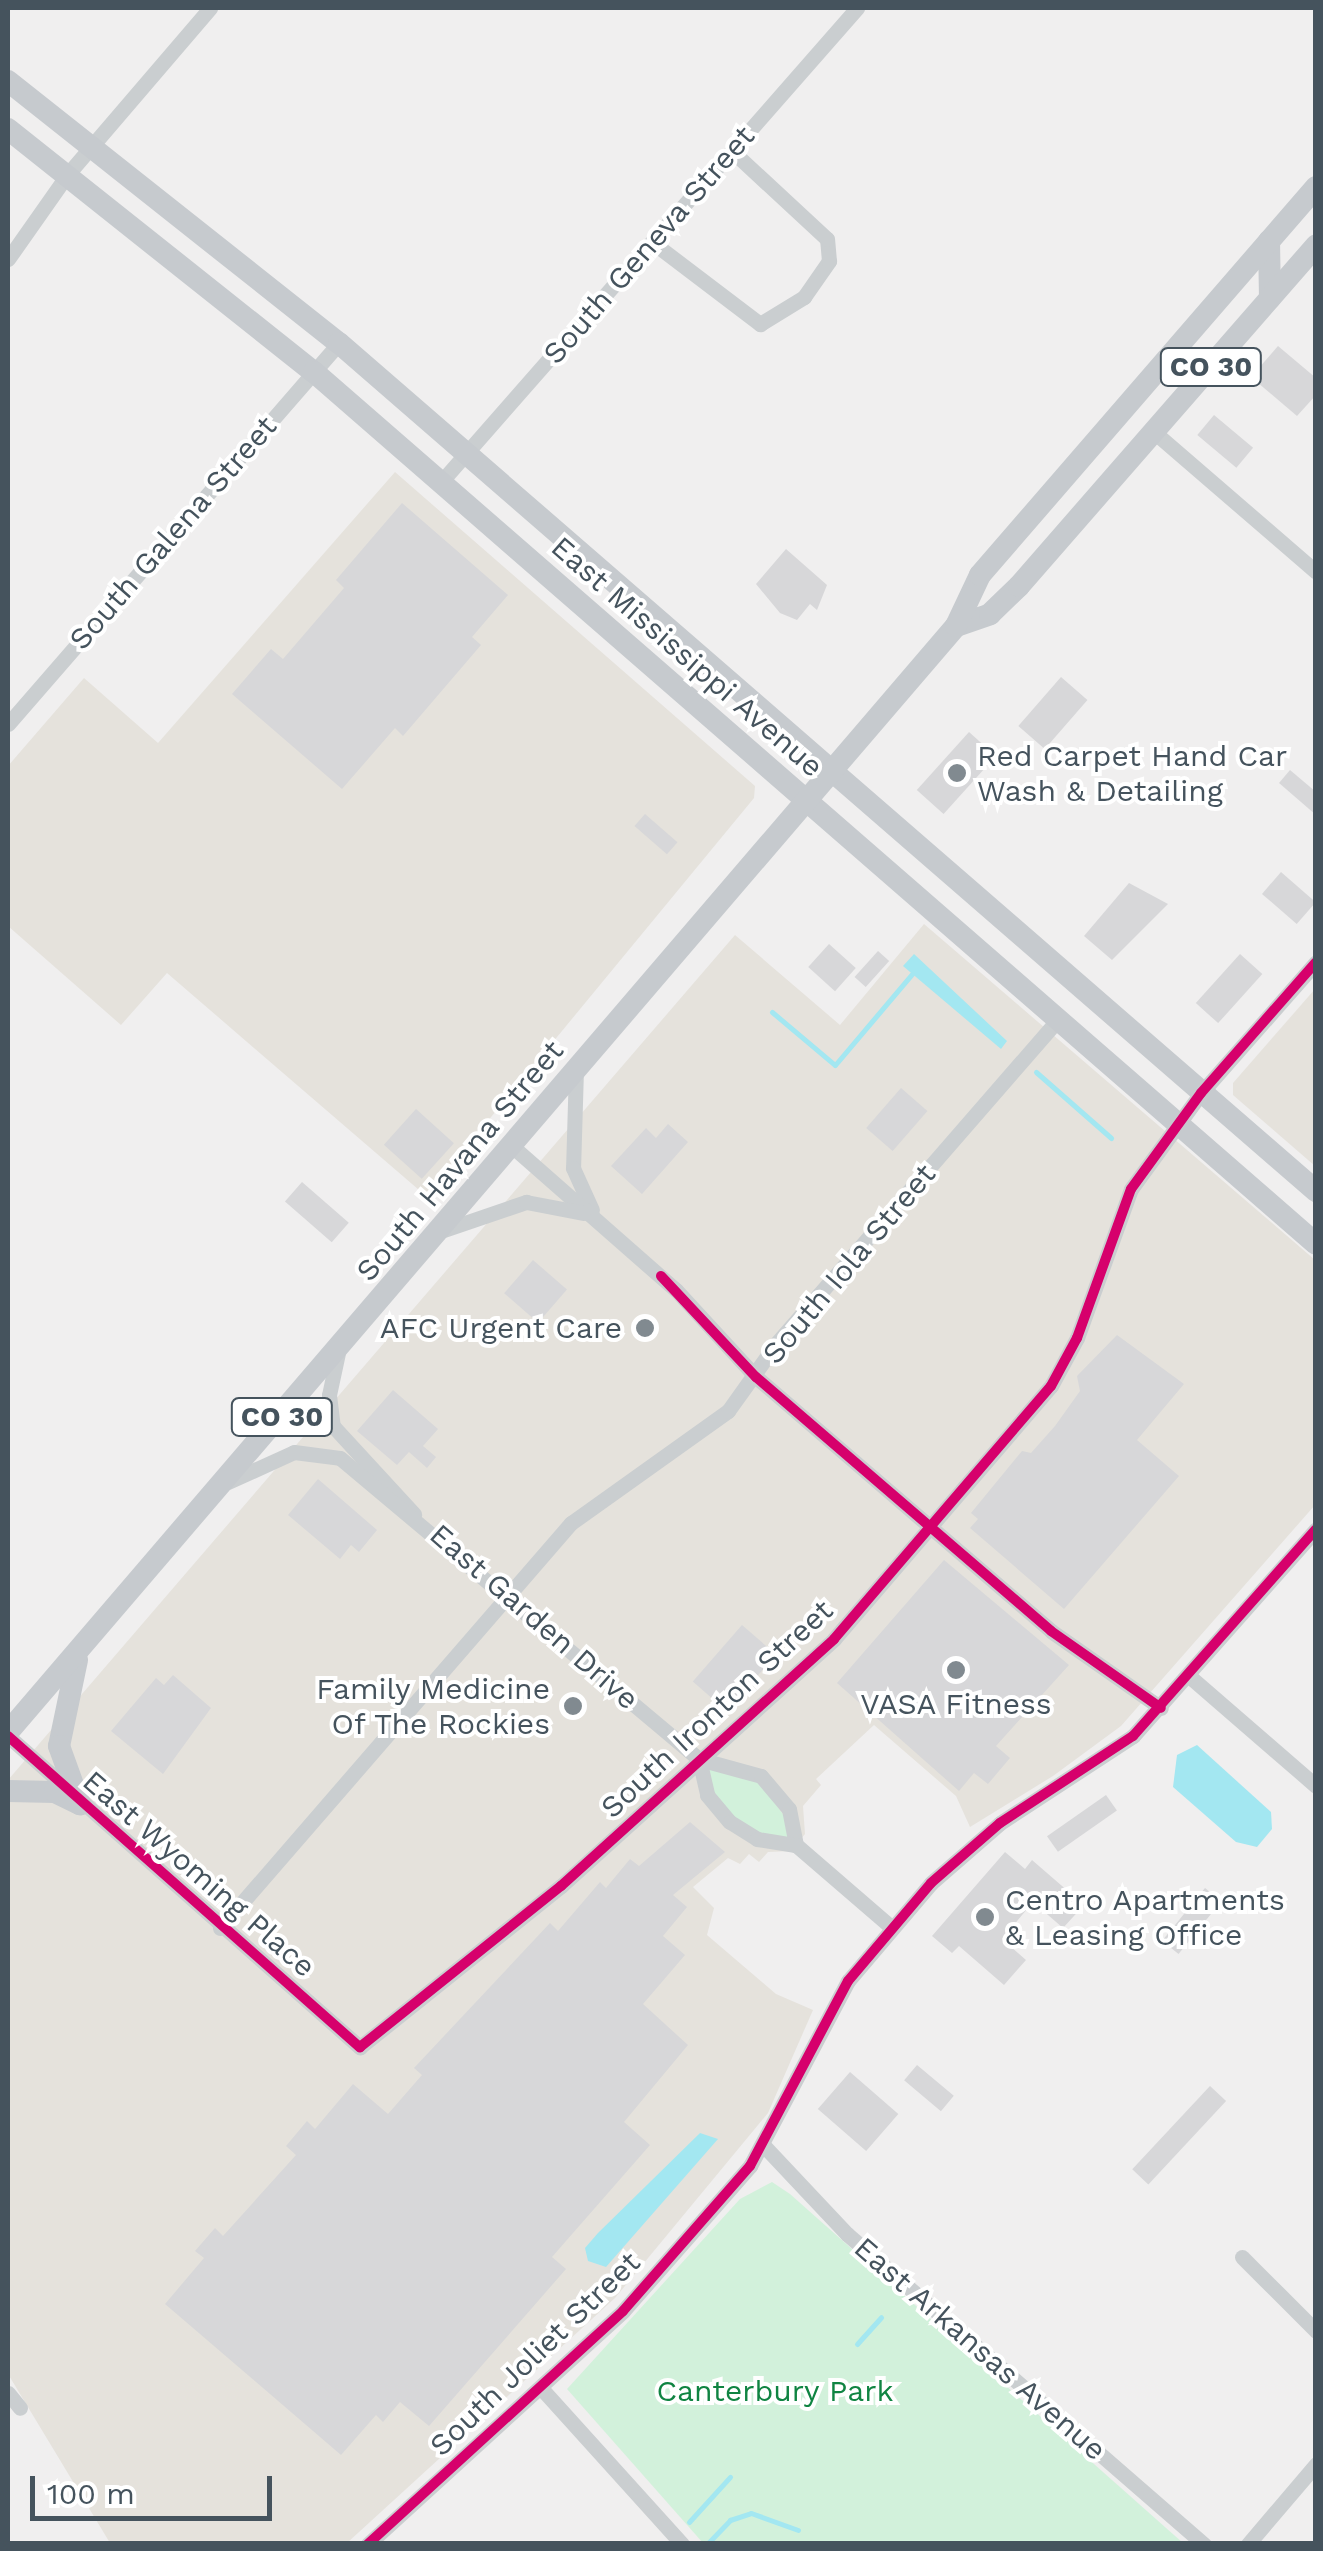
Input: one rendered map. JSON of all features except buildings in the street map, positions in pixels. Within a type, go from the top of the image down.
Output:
[{"type":"main road","name":"East Mississippi Avenue","points":[[8,81],[339,344],[1316,1191]]},
{"type":"main road","name":"East Mississippi Avenue","points":[[8,128],[314,372],[1316,1244]]},
{"type":"main road","name":"South Havana Street","points":[[8,1734],[444,1230],[803,797],[956,626],[972,584],[1316,187]]},
{"type":"main road","points":[[1269,241],[1270,298]]},
{"type":"main road","name":"South Havana Street","points":[[956,626],[1000,605],[1316,245]]},
{"type":"main road","points":[[1151,376],[1154,432]]},
{"type":"main road","points":[[1106,488],[1115,450],[1110,423]]},
{"type":"main road","points":[[80,1648],[59,1746],[80,1804]]},
{"type":"main road","points":[[8,1791],[55,1792],[80,1804]]},
{"type":"street","points":[[8,259],[67,175],[210,8]]},
{"type":"street","name":"South Geneva Street","points":[[441,482],[857,8]]},
{"type":"street","points":[[652,242],[760,324],[804,297],[829,262],[828,239],[732,151]]},
{"type":"street","name":"South Galena Street","points":[[8,724],[339,344]]},
{"type":"street","points":[[1154,432],[1316,572]]},
{"type":"street","name":"South Ironton Street","points":[[360,2047],[562,1886],[698,1759],[815,1658],[932,1526],[1060,1371],[1123,1204],[1201,1093],[1316,962]]},
{"type":"street","name":"South Iola Street","points":[[220,1928],[580,1514],[698,1440],[756,1377],[1058,1020]]},
{"type":"street","points":[[576,1069],[573,1168],[600,1222]]},
{"type":"street","points":[[513,1147],[695,1308],[756,1377],[1067,1644],[1160,1708]]},
{"type":"street","points":[[444,1230],[540,1202],[600,1222]]},
{"type":"street","name":"East Garden Drive","points":[[339,1351],[329,1395],[333,1426],[414,1514]]},
{"type":"street","name":"East Garden Drive","points":[[225,1483],[294,1452],[324,1451],[414,1514],[698,1759],[760,1776],[789,1808],[796,1845]]},
{"type":"street","name":"South Joliet Street","points":[[368,2544],[635,2298],[765,2147],[837,1999],[891,1927],[981,1838],[1109,1756],[1160,1708],[1316,1529]]},
{"type":"street","points":[[1189,1676],[1316,1786]]},
{"type":"street","name":"East Wyoming Place","points":[[8,1734],[80,1804],[360,2047]]},
{"type":"street","name":"East Garden Drive","points":[[698,1759],[707,1794],[730,1822],[758,1839],[796,1845],[891,1927]]},
{"type":"street","name":"East Arkansas Avenue","points":[[765,2147],[847,2234],[1204,2544]]},
{"type":"street","points":[[1242,2257],[1316,2331]]},
{"type":"street","points":[[541,2388],[682,2544]]},
{"type":"street","points":[[8,2393],[20,2408]]},
{"type":"street","points":[[1248,2544],[1316,2464]]},
{"type":"shaded area","points":[[395,472],[755,786],[754,798],[426,1196],[167,973],[121,1025],[8,926],[8,766],[84,678],[158,743]]},
{"type":"shaded area","points":[[924,924],[1315,1260],[1315,1505],[1121,1726],[1053,1776],[970,1827],[956,1796],[874,1725],[816,1779],[821,1785],[803,1806],[805,1834],[791,1851],[768,1852],[759,1862],[749,1854],[740,1864],[728,1858],[693,1887],[714,1908],[707,1935],[776,1994],[813,2010],[768,2113],[615,2298],[347,2543],[110,2543],[8,2374],[8,1780],[735,935],[840,1025]]},
{"type":"shaded area","points":[[1315,989],[1315,1166],[1233,1095],[1233,1083]]},
{"type":"green space","points":[[699,1759],[751,1770],[795,1831],[781,1844],[718,1811]]},
{"type":"green space","name":"Canterbury Park","points":[[772,2182],[1183,2543],[703,2543],[567,2389],[740,2199]]},
{"type":"water","points":[[914,954],[1007,1041],[1001,1049],[903,966]]},
{"type":"water","points":[[1197,1745],[1271,1812],[1272,1829],[1257,1847],[1236,1842],[1173,1787],[1177,1755]]},
{"type":"water","points":[[700,2133],[718,2139],[606,2267],[588,2261],[585,2248],[598,2233]]},
{"type":"waterway","points":[[772,1012],[835,1065],[912,974]]},
{"type":"waterway","points":[[1036,1072],[1111,1138]]},
{"type":"waterway","points":[[857,2344],[881,2317]]},
{"type":"waterway","points":[[689,2522],[730,2477]]},
{"type":"waterway","points":[[708,2543],[730,2520],[751,2513],[798,2530]]},
{"type":"cycle path","points":[[8,1736],[360,2047],[561,1886],[834,1639],[1051,1386],[1077,1338],[1131,1189],[1201,1093],[1316,962]]},
{"type":"cycle path","points":[[661,1276],[756,1377],[1051,1631],[1161,1708]]},
{"type":"cycle path","points":[[368,2544],[623,2311],[750,2166],[848,1981],[931,1883],[1000,1823],[1133,1736],[1316,1529]]},
{"type":"place","name":"Red Carpet Hand Car Wash & Detailing","points":[[957,773]]},
{"type":"place","name":"AFC Urgent Care","points":[[645,1328]]},
{"type":"place","name":"VASA Fitness","points":[[956,1670]]},
{"type":"place","name":"Family Medicine Of The Rockies","points":[[573,1706]]},
{"type":"place","name":"Centro Apartments & Leasing Office","points":[[985,1917]]}]
